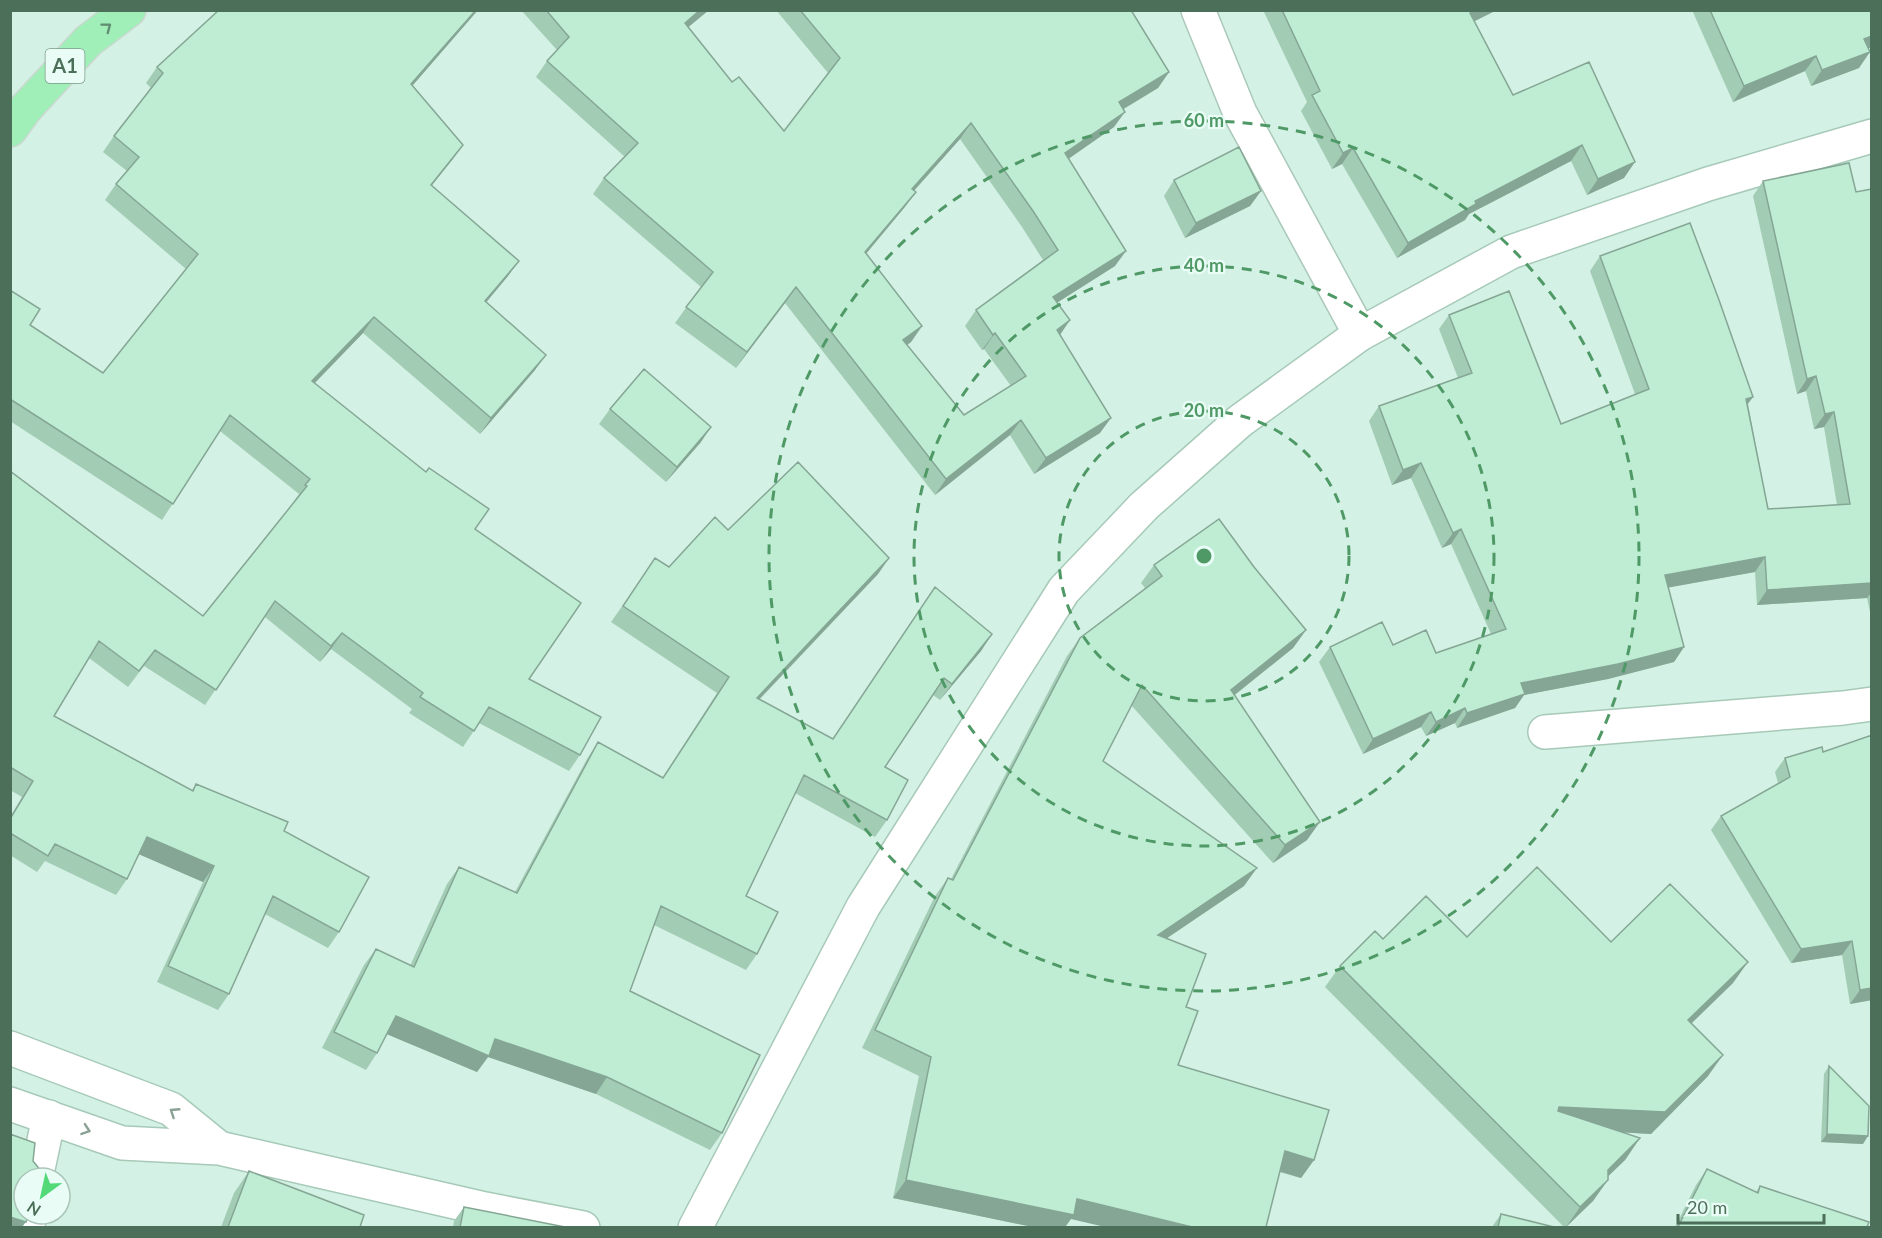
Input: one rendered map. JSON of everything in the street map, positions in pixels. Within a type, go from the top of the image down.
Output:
[{"type":"highway","name":"A1","points":[[10,130],[26,108],[88,41],[129,10]]},
{"type":"street","points":[[1197,10],[1240,113],[1360,334]]},
{"type":"street","points":[[696,1227],[863,907],[1064,590],[1144,506],[1240,421],[1360,334],[1511,252],[1708,184],[1872,136]]},
{"type":"street","points":[[1545,732],[1872,704]]},
{"type":"street","points":[[10,1048],[171,1109],[219,1148]]},
{"type":"street","points":[[10,1104],[122,1143],[219,1148],[484,1209],[583,1227]]},
{"type":"street","points":[[39,1166],[49,1118]]},
{"type":"shaded area","points":[[10,11],[1871,11],[1871,1227],[11,1227]]},
{"type":"building","points":[[219,10],[476,10],[411,84],[463,145],[431,185],[519,261],[485,301],[546,355],[491,418],[374,317],[312,381],[426,472],[429,468],[489,509],[475,529],[581,603],[529,679],[601,717],[580,755],[489,707],[474,731],[420,697],[423,693],[342,633],[331,646],[275,601],[216,690],[155,650],[139,671],[99,641],[54,716],[193,791],[196,784],[288,822],[284,831],[369,877],[339,932],[273,896],[229,994],[168,966],[214,866],[147,837],[127,879],[55,844],[48,856],[10,833],[10,819],[33,781],[10,767],[10,471],[203,616],[307,486],[305,485],[310,479],[230,415],[173,504],[10,399],[10,290],[40,309],[30,325],[103,373],[198,254],[116,184],[139,157],[114,136],[163,73],[157,67]]},
{"type":"building","points":[[546,10],[700,10],[685,23],[732,82],[739,77],[784,131],[840,58],[800,10],[1131,10],[1169,72],[1119,102],[1125,112],[1065,153],[1126,251],[1053,297],[1070,320],[1057,330],[1111,418],[1046,458],[1021,420],[946,479],[796,287],[747,352],[686,307],[713,272],[604,178],[638,143],[547,61],[569,37]],"holes":[[[971,123],[1058,250],[976,310],[1026,376],[964,415],[903,340],[922,326],[865,252],[916,192],[912,189]]]},
{"type":"building","points":[[1282,10],[1475,10],[1470,13],[1513,95],[1589,62],[1635,162],[1598,179],[1582,145],[1475,201],[1476,204],[1408,243],[1353,148],[1343,153],[1312,95],[1320,91]]},
{"type":"building","points":[[1710,10],[1872,10],[1872,36],[1864,39],[1870,52],[1822,70],[1816,56],[1744,86]]},
{"type":"building","points":[[1239,147],[1261,191],[1196,223],[1174,180]]},
{"type":"building","points":[[1849,163],[1856,192],[1872,189],[1872,583],[1767,590],[1765,557],[1665,575],[1684,647],[1618,664],[1521,683],[1525,694],[1467,713],[1465,708],[1436,722],[1431,712],[1373,739],[1330,647],[1382,622],[1393,645],[1426,630],[1436,653],[1506,629],[1461,529],[1453,533],[1421,463],[1403,470],[1379,406],[1472,373],[1449,315],[1509,291],[1561,424],[1649,389],[1600,256],[1690,223],[1753,397],[1746,399],[1768,509],[1850,504],[1834,412],[1825,414],[1816,376],[1807,379],[1763,181]]},
{"type":"building","points":[[644,369],[711,427],[677,467],[610,409]]},
{"type":"building","points":[[798,462],[889,558],[757,698],[833,739],[935,587],[992,634],[952,684],[944,678],[885,767],[908,780],[887,820],[804,775],[746,896],[778,912],[757,954],[661,906],[630,991],[760,1055],[722,1133],[607,1077],[495,1039],[489,1056],[396,1016],[377,1053],[334,1032],[376,949],[414,967],[459,867],[517,893],[598,742],[663,778],[729,677],[623,606],[655,558],[669,567],[715,517],[728,530]]},
{"type":"building","points":[[1219,519],[1254,567],[1306,630],[1231,690],[1320,822],[1285,845],[1142,685],[1103,761],[1257,868],[1158,935],[1206,954],[1186,1007],[1198,1011],[1178,1065],[1329,1110],[1314,1160],[1285,1151],[1266,1227],[1192,1227],[1077,1199],[1074,1215],[906,1180],[931,1057],[875,1030],[948,878],[953,880],[1080,638],[1162,576],[1154,565]]},
{"type":"building","points":[[1872,735],[1872,988],[1860,990],[1852,941],[1801,949],[1721,816],[1790,777],[1785,758],[1822,747],[1823,752]]},
{"type":"building","points":[[1537,867],[1611,942],[1670,884],[1748,962],[1688,1020],[1723,1055],[1665,1112],[1559,1107],[1558,1111],[1640,1138],[1608,1170],[1608,1180],[1580,1207],[1340,966],[1375,931],[1383,939],[1426,896],[1467,937]]},
{"type":"building","points":[[1829,1066],[1869,1106],[1868,1136],[1827,1134]]},
{"type":"building","points":[[10,1134],[35,1143],[33,1161],[37,1166],[12,1166],[12,1218],[10,1217]]},
{"type":"building","points":[[1707,1169],[1758,1193],[1760,1186],[1869,1222],[1867,1227],[1678,1227]]},
{"type":"building","points":[[249,1171],[364,1215],[360,1227],[228,1227]]},
{"type":"building","points":[[464,1207],[565,1227],[460,1227]]},
{"type":"building","points":[[1501,1214],[1554,1227],[1498,1227]]}]
